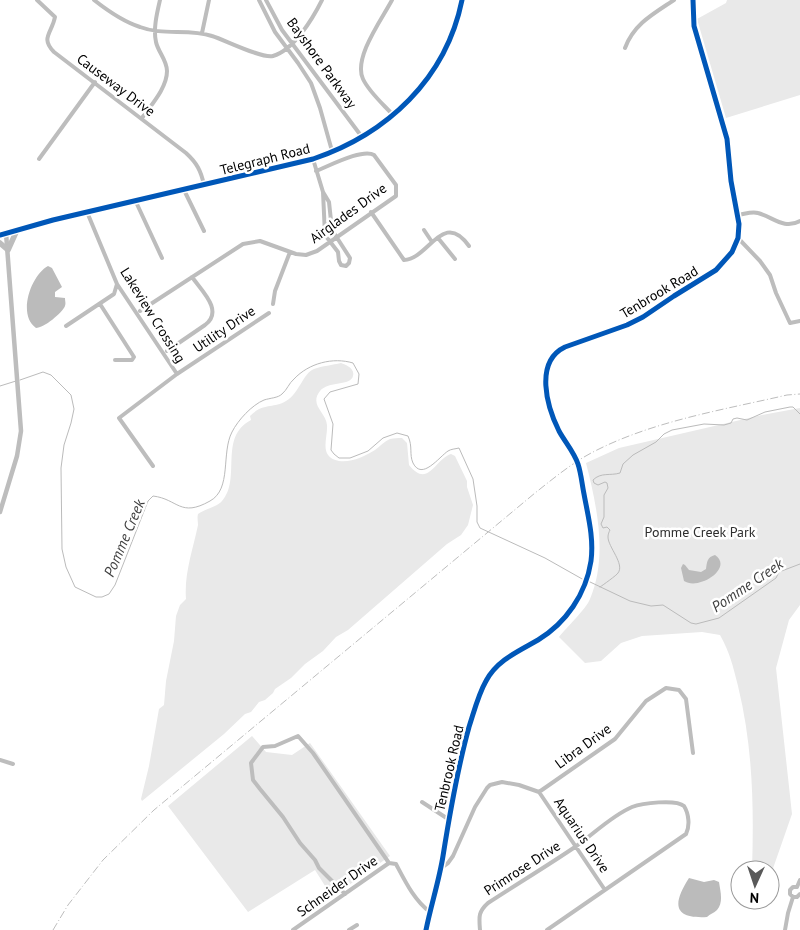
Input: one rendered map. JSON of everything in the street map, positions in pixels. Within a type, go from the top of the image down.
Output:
[{"type":"main road","name":"Telegraph Road","points":[[3,234],[87,212],[313,159],[362,138],[393,115],[412,97],[438,63],[456,21],[462,0]]},
{"type":"main road","points":[[0,243],[8,250],[17,230]]},
{"type":"street","name":"Causeway Drive","points":[[37,0],[55,16],[47,45],[195,161],[201,172],[204,185]]},
{"type":"street","points":[[94,0],[101,2],[132,24],[155,31],[202,33],[265,57],[277,54],[292,43],[309,24],[322,0]]},
{"type":"street","points":[[142,118],[164,85],[167,73],[166,65],[156,42],[155,31],[160,0]]},
{"type":"street","points":[[202,33],[209,0]]},
{"type":"street","name":"Bayshore Parkway","points":[[259,0],[269,22],[306,74],[313,89],[332,152]]},
{"type":"street","name":"Bayshore Parkway","points":[[266,0],[276,20],[362,138]]},
{"type":"street","points":[[392,0],[362,56],[360,66],[361,76],[366,85],[393,115]]},
{"type":"street","points":[[624,48],[634,30],[674,0]]},
{"type":"street","name":"Tenbrook Road","points":[[426,930],[441,868],[448,818],[462,751],[479,696],[488,678],[499,663],[545,635],[565,617],[576,603],[586,584],[592,551],[591,532],[579,467],[557,426],[548,397],[546,377],[550,361],[565,347],[638,321],[707,276],[728,258],[738,238],[738,215],[731,181],[726,133],[694,24],[694,0]]},
{"type":"street","points":[[39,159],[95,82]]},
{"type":"street","name":"Airglades Drive","points":[[140,311],[243,244],[260,241],[301,256],[312,254],[396,196],[396,185],[370,152],[316,171]]},
{"type":"street","points":[[313,159],[323,192],[329,202],[332,230],[350,258],[348,265],[344,266],[340,263],[338,252],[325,235],[323,192]]},
{"type":"street","points":[[184,190],[204,231]]},
{"type":"street","points":[[136,202],[162,258]]},
{"type":"street","name":"Lakeview Crossing","points":[[87,212],[117,284],[177,374]]},
{"type":"street","points":[[371,212],[404,260],[410,260],[415,257],[439,237],[455,232],[462,236],[469,246]]},
{"type":"street","points":[[738,215],[757,213],[784,224],[792,225],[800,222]]},
{"type":"street","points":[[424,230],[432,242]]},
{"type":"street","points":[[0,512],[18,452],[21,431],[8,250],[3,234]]},
{"type":"street","points":[[439,237],[454,259]]},
{"type":"street","points":[[738,238],[760,261],[770,275],[790,323],[800,321]]},
{"type":"street","points":[[274,304],[275,290],[290,252]]},
{"type":"street","points":[[167,351],[205,325],[213,316],[214,311],[192,277]]},
{"type":"street","points":[[66,326],[114,294],[117,284]]},
{"type":"street","points":[[100,304],[134,357],[128,361],[115,360]]},
{"type":"street","name":"Utility Drive","points":[[153,466],[119,418],[177,374],[269,313]]},
{"type":"street","name":"Libra Drive","points":[[539,792],[615,739],[646,702],[666,688],[679,690],[686,699],[693,753]]},
{"type":"street","points":[[345,894],[319,868],[315,860],[300,843],[284,817],[253,780],[250,762],[263,748],[275,746],[298,736],[313,753],[389,863]]},
{"type":"street","points":[[0,760],[12,764]]},
{"type":"street","name":"Aquarius Drive","points":[[441,868],[453,856],[475,807],[490,785],[502,782],[519,785],[539,792],[606,890]]},
{"type":"street","points":[[422,802],[448,818]]},
{"type":"street","name":"Primrose Drive","points":[[480,930],[479,918],[482,909],[577,846],[617,815],[634,806],[654,803],[682,804],[688,814],[686,834],[606,890]]},
{"type":"street","name":"Schneider Drive","points":[[293,930],[389,863],[396,864],[410,889],[430,912]]},
{"type":"street","points":[[785,930],[793,897],[790,894],[790,890],[793,887],[799,888],[800,880]]},
{"type":"street","points":[[547,930],[606,890]]},
{"type":"street","points":[[793,897],[798,897],[800,894]]},
{"type":"street","points":[[349,930],[356,925]]},
{"type":"green space","points":[[727,0],[800,0],[800,95],[726,118],[697,19],[726,3]]},
{"type":"green space","points":[[341,363],[350,367],[353,371],[351,379],[324,388],[320,391],[316,400],[326,420],[326,451],[328,456],[339,461],[353,460],[375,450],[390,439],[402,438],[407,443],[409,465],[421,474],[431,470],[451,454],[455,456],[467,481],[473,505],[468,525],[461,535],[447,544],[348,630],[336,637],[323,651],[275,689],[265,700],[259,702],[251,712],[245,714],[224,734],[142,801],[159,709],[164,705],[176,616],[180,605],[186,599],[188,571],[198,525],[198,514],[220,503],[228,492],[235,437],[241,427],[251,420],[250,416],[264,407],[277,405],[290,398],[310,371]]},
{"type":"green space","name":"Pomme Creek Park","points":[[800,408],[800,605],[789,620],[776,668],[792,814],[776,860],[752,860],[753,824],[747,732],[733,666],[720,635],[702,632],[642,636],[621,643],[601,661],[585,663],[559,637],[588,603],[599,566],[600,549],[597,514],[586,463],[619,448]]},
{"type":"green space","points":[[252,736],[266,752],[292,755],[310,743],[390,856],[332,897],[315,870],[248,912],[168,806]]},
{"type":"shaded area","points":[[48,266],[52,268],[62,287],[55,292],[55,297],[65,298],[65,305],[52,320],[36,328],[30,322],[27,314],[28,296],[36,278]]},
{"type":"shaded area","points":[[715,555],[720,560],[720,566],[712,577],[698,583],[684,581],[681,568],[683,564],[689,570],[701,572],[706,569],[709,558]]},
{"type":"shaded area","points":[[689,878],[704,882],[714,880],[719,882],[721,896],[719,907],[707,917],[687,915],[679,908],[680,895]]},
{"type":"waterway","name":"Pomme Creek","points":[[20,380],[43,372],[51,375],[71,395],[74,409],[64,445],[61,468],[62,549],[66,567],[75,587],[96,597],[109,594],[115,585],[148,501],[153,496],[168,500],[185,508],[200,506],[210,501],[221,488],[229,441],[232,432],[242,418],[259,402],[280,395],[300,373],[314,365],[329,361],[353,363],[359,374],[358,384],[330,392],[324,399],[333,424],[331,450],[334,454],[339,458],[350,458],[368,451],[383,438],[397,433],[408,436],[413,463],[421,470],[431,466],[448,451],[459,448],[473,479],[477,522],[480,528],[545,558],[584,580]]},
{"type":"waterway","name":"Pomme Creek","points":[[0,386],[16,381]]},
{"type":"waterway","points":[[600,587],[617,574],[620,569],[609,541],[610,530],[607,527],[603,528],[601,524],[604,517],[604,495],[608,488],[607,483],[598,485],[593,480],[602,475],[620,473],[623,464],[633,455],[672,430],[704,424],[724,425],[731,423],[733,419],[747,420],[765,412],[790,407],[793,407],[800,414]]},
{"type":"waterway","name":"Pomme Creek","points":[[588,581],[630,601],[651,606],[663,605],[691,623],[696,624],[719,618],[776,578],[779,572],[800,564]]},
{"type":"railway","points":[[53,930],[68,905],[103,860],[154,810],[535,493],[579,460],[618,441],[665,424],[713,411],[787,395],[800,394]]},
{"type":"cycle path","points":[[0,235],[53,220],[313,159],[340,148],[365,135],[388,119],[409,100],[427,78],[442,55],[454,28],[462,0]]},
{"type":"cycle path","points":[[426,930],[441,865],[461,759],[469,727],[483,686],[496,667],[516,652],[548,633],[566,616],[585,585],[591,561],[589,519],[579,467],[572,451],[559,431],[547,398],[546,374],[549,363],[555,354],[565,347],[627,325],[643,317],[716,270],[732,252],[738,238],[739,224],[731,181],[727,139],[694,26],[693,0]]}]
